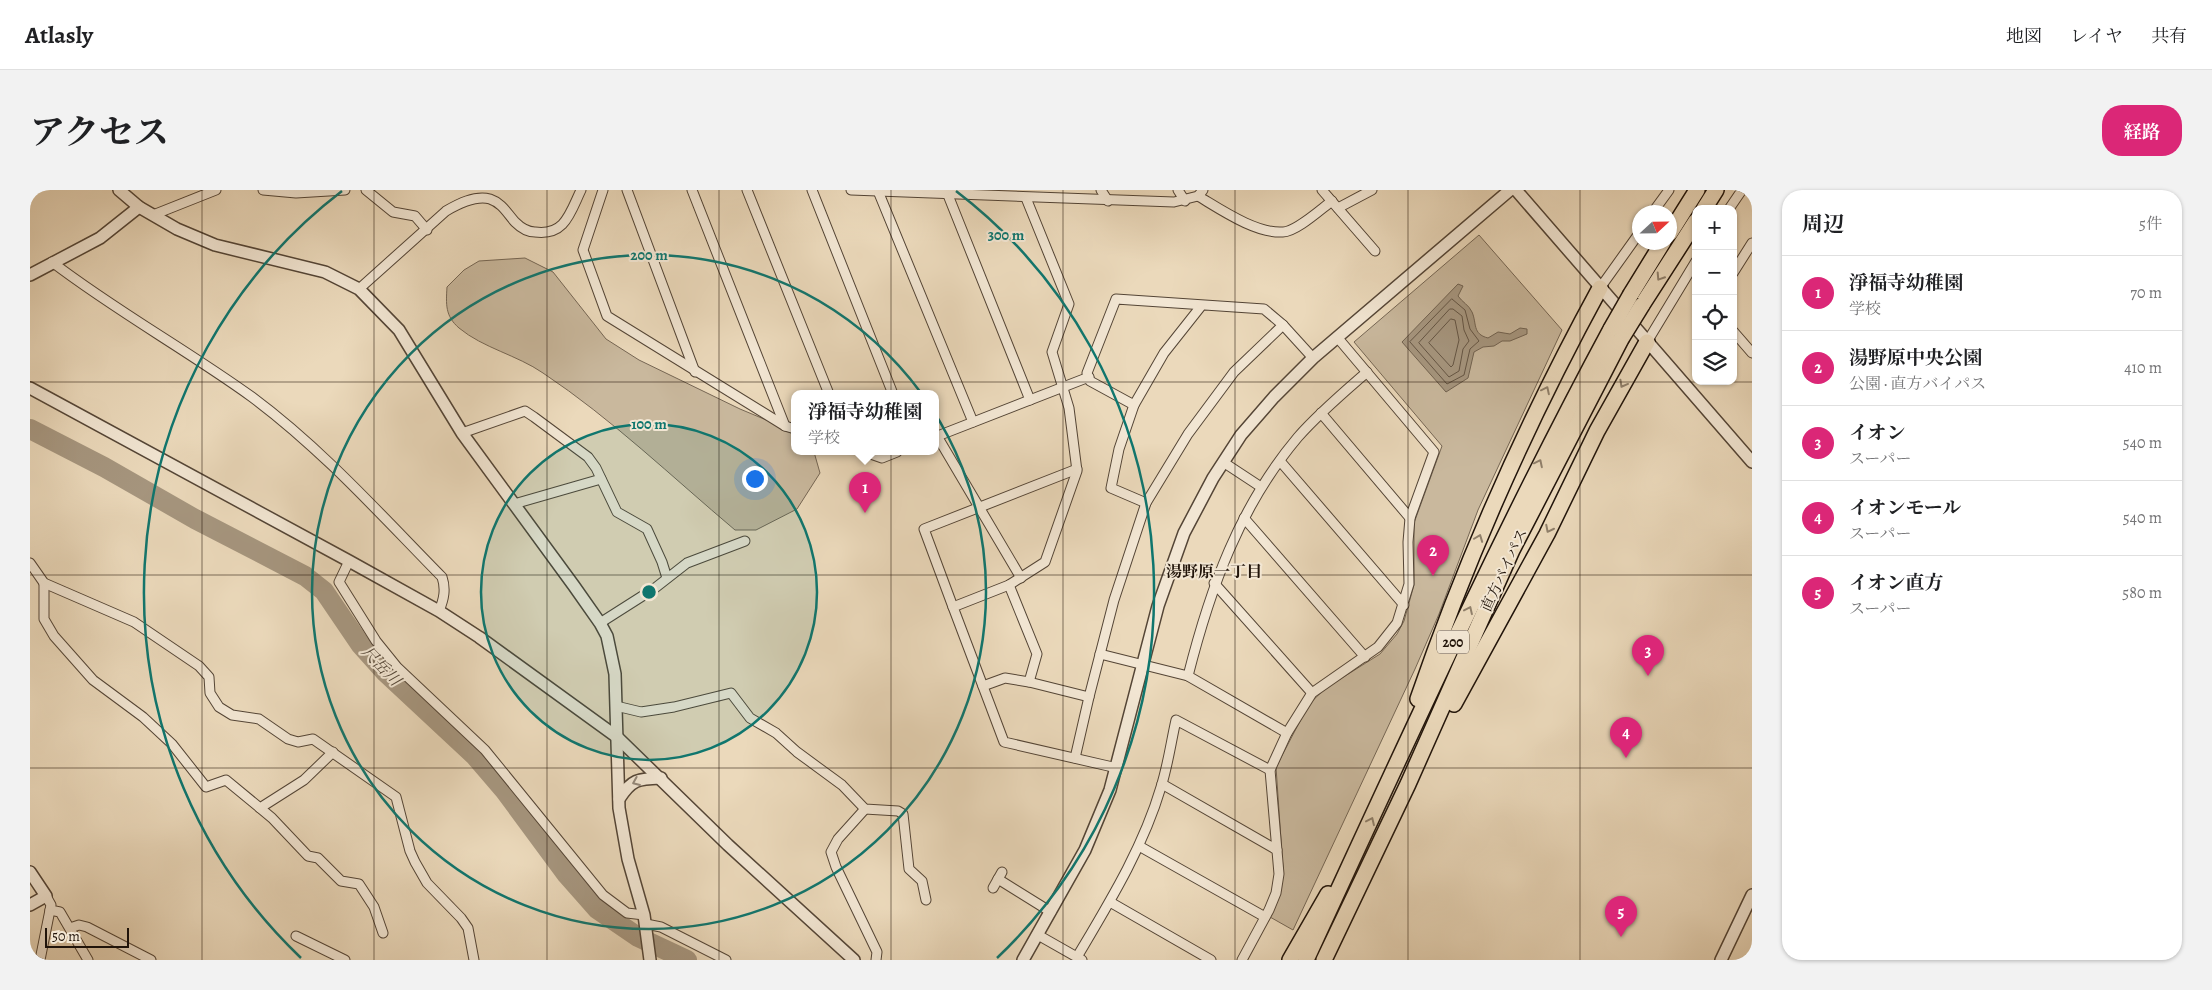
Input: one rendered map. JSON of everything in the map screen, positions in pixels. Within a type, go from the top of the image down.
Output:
[{"type":"highway","points":[[1677,222],[1697,190]]},
{"type":"highway","points":[[1707,205],[1716,190]]},
{"type":"highway","name":"直方バイパス","points":[[1306,960],[1546,449],[1616,334],[1642,305],[1692,227]]},
{"type":"highway","name":"直方バイパス","points":[[1324,960],[1408,784],[1512,550],[1616,334],[1630,294],[1658,250]]},
{"type":"highway","points":[[1389,781],[1432,660],[1489,515],[1524,433],[1600,288]]},
{"type":"highway","points":[[1408,784],[1547,534],[1597,431],[1647,342]]},
{"type":"highway","points":[[1336,960],[1383,835]]},
{"type":"highway","points":[[1290,960],[1318,908],[1355,854]]},
{"type":"street","points":[[119,190],[139,207],[177,229],[215,245],[325,272],[359,290],[399,330],[462,433],[600,623],[611,650],[615,674],[619,799],[628,859],[646,922],[650,956]]},
{"type":"street","points":[[153,215],[216,190]]},
{"type":"street","points":[[263,190],[296,193],[345,190]]},
{"type":"street","points":[[366,190],[393,212],[419,219],[427,230]]},
{"type":"street","points":[[359,290],[446,212],[461,203],[488,198],[499,203],[517,224],[530,232],[546,234],[558,230],[581,190]]},
{"type":"street","points":[[603,190],[583,250],[607,316],[695,372],[791,428]]},
{"type":"street","points":[[627,190],[695,372]]},
{"type":"street","points":[[692,190],[786,426]]},
{"type":"street","points":[[747,190],[827,390]]},
{"type":"street","points":[[812,190],[890,390]]},
{"type":"street","points":[[850,190],[1027,195],[1108,201],[1185,201],[1201,193],[1253,226],[1284,233],[1335,205],[1372,190]]},
{"type":"street","points":[[1101,190],[1108,201]]},
{"type":"street","points":[[1178,190],[1185,201]]},
{"type":"street","points":[[1322,190],[1375,251]]},
{"type":"street","points":[[1023,960],[1085,850],[1117,768],[1158,606],[1184,533],[1223,462],[1241,435],[1274,397],[1313,358],[1510,190]]},
{"type":"street","points":[[1516,190],[1752,462]]},
{"type":"street","points":[[1658,205],[1669,190]]},
{"type":"street","points":[[1732,205],[1742,190]]},
{"type":"street","points":[[878,191],[973,422]]},
{"type":"street","points":[[948,194],[1030,400]]},
{"type":"street","points":[[953,607],[1010,586],[1045,562],[1065,511],[1077,469],[1064,387],[1052,352],[1069,304],[1027,195]]},
{"type":"street","points":[[30,275],[100,238],[139,207]]},
{"type":"street","points":[[1600,288],[1632,243]]},
{"type":"street","points":[[1737,269],[1749,256],[1752,243]]},
{"type":"street","points":[[52,262],[81,284],[192,355],[254,398],[310,445],[442,576],[445,586],[443,602],[438,611]]},
{"type":"street","points":[[1647,342],[1692,268]]},
{"type":"street","points":[[1134,405],[1090,381],[1087,373],[1116,299],[1264,309],[1283,325],[1313,358]]},
{"type":"street","points":[[1146,503],[1111,488],[1119,449],[1134,405],[1160,360],[1202,305]]},
{"type":"street","points":[[1075,758],[1121,576],[1146,503],[1188,434],[1234,372],[1283,325]]},
{"type":"street","points":[[1737,336],[1752,353]]},
{"type":"street","points":[[1242,960],[1276,893],[1279,874],[1270,770],[1287,733],[1312,693],[1365,657],[1389,636],[1404,605],[1410,584],[1408,542],[1410,518],[1434,452],[1337,337]]},
{"type":"street","points":[[1188,676],[1202,620],[1214,583],[1226,552],[1261,487],[1298,437],[1321,413],[1367,372]]},
{"type":"street","points":[[939,435],[1089,377]]},
{"type":"street","points":[[30,388],[349,561],[438,611],[479,637],[617,737],[661,778],[728,846],[854,960]]},
{"type":"street","points":[[462,433],[525,411],[579,449],[592,463],[617,512],[647,529],[667,578]]},
{"type":"street","points":[[1321,413],[1410,518]]},
{"type":"street","points":[[939,441],[1021,578]]},
{"type":"street","points":[[874,455],[882,458],[890,455]]},
{"type":"street","points":[[1280,461],[1404,605]]},
{"type":"street","points":[[1223,462],[1261,487]]},
{"type":"street","points":[[1077,469],[980,509],[924,529],[1004,742],[1117,768]]},
{"type":"street","points":[[514,504],[601,479]]},
{"type":"street","points":[[1244,518],[1365,657]]},
{"type":"street","points":[[600,623],[687,564],[745,541]]},
{"type":"street","points":[[349,561],[339,582],[376,642],[397,667],[485,750],[603,895],[627,913],[661,927],[726,960]]},
{"type":"street","points":[[30,563],[44,583],[134,622],[199,666],[209,677],[210,693],[219,707],[232,715],[259,719],[288,739],[298,742],[313,739],[396,797],[410,851],[415,862],[427,883],[461,918],[468,928],[474,960]]},
{"type":"street","points":[[44,583],[44,619],[54,636],[93,680],[143,717],[172,744],[206,787],[226,780],[272,818],[308,856],[318,858],[341,881],[359,884],[374,907],[383,933]]},
{"type":"street","points":[[1214,583],[1312,693]]},
{"type":"street","points":[[1010,586],[1037,654],[1030,682]]},
{"type":"street","points":[[1100,654],[1188,676],[1287,733]]},
{"type":"street","points":[[983,686],[1005,678],[1030,682],[1089,697]]},
{"type":"street","points":[[616,706],[641,712],[674,707],[731,693],[750,718],[776,733],[797,752],[842,785],[865,809],[898,811],[903,814],[909,869],[922,881],[926,900]]},
{"type":"street","points":[[1038,935],[1079,958],[1138,846],[1162,784],[1176,720],[1270,770]]},
{"type":"street","points":[[260,808],[304,780],[333,752]]},
{"type":"street","points":[[619,799],[628,786],[639,779],[661,778]]},
{"type":"street","points":[[1162,784],[1277,850]]},
{"type":"street","points":[[865,809],[838,839],[831,852],[836,867],[877,952],[876,960]]},
{"type":"street","points":[[1138,846],[1265,917]]},
{"type":"street","points":[[30,872],[50,905],[40,960]]},
{"type":"street","points":[[998,880],[1051,912]]},
{"type":"street","points":[[1720,960],[1752,894]]},
{"type":"street","points":[[30,905],[46,896]]},
{"type":"street","points":[[1110,902],[1210,960]]},
{"type":"street","points":[[50,910],[60,912],[88,960]]},
{"type":"street","points":[[70,928],[79,925],[87,927],[151,960]]},
{"type":"street","points":[[296,936],[345,960]]},
{"type":"shaded area","points":[[1479,235],[1562,330],[1478,510],[1439,614],[1415,669],[1293,930],[1270,917],[1279,895],[1283,869],[1276,767],[1309,704],[1326,688],[1380,654],[1397,634],[1404,621],[1414,585],[1414,523],[1442,446],[1354,342]]},
{"type":"shaded area","points":[[525,258],[553,272],[606,339],[639,360],[740,409],[791,430],[791,455],[815,455],[820,473],[797,509],[756,530],[735,530],[593,409],[543,373],[479,341],[459,328],[451,319],[447,309],[447,287],[464,270],[479,261]]},
{"type":"water","points":[[1458,284],[1463,286],[1458,296],[1471,310],[1479,334],[1488,338],[1498,332],[1510,334],[1520,328],[1527,329],[1527,334],[1510,341],[1502,341],[1494,346],[1483,347],[1474,352],[1468,378],[1446,392],[1402,342]]},
{"type":"waterway","name":"尺岳川","points":[[30,429],[104,467],[195,519],[305,576],[324,591],[360,644],[386,673],[475,756],[505,791],[567,875],[597,909],[638,937],[687,960]]},
{"type":"place","name":"淨福寺幼稚園","points":[[865,513]]},
{"type":"place","name":"湯野原中央公園","points":[[1433,576]]},
{"type":"place","name":"イオン","points":[[1648,676]]},
{"type":"place","name":"イオンモール","points":[[1626,758]]},
{"type":"place","name":"イオン直方","points":[[1621,937]]},
{"type":"district","name":"湯野原一丁目","points":[[1214,572]]}]
